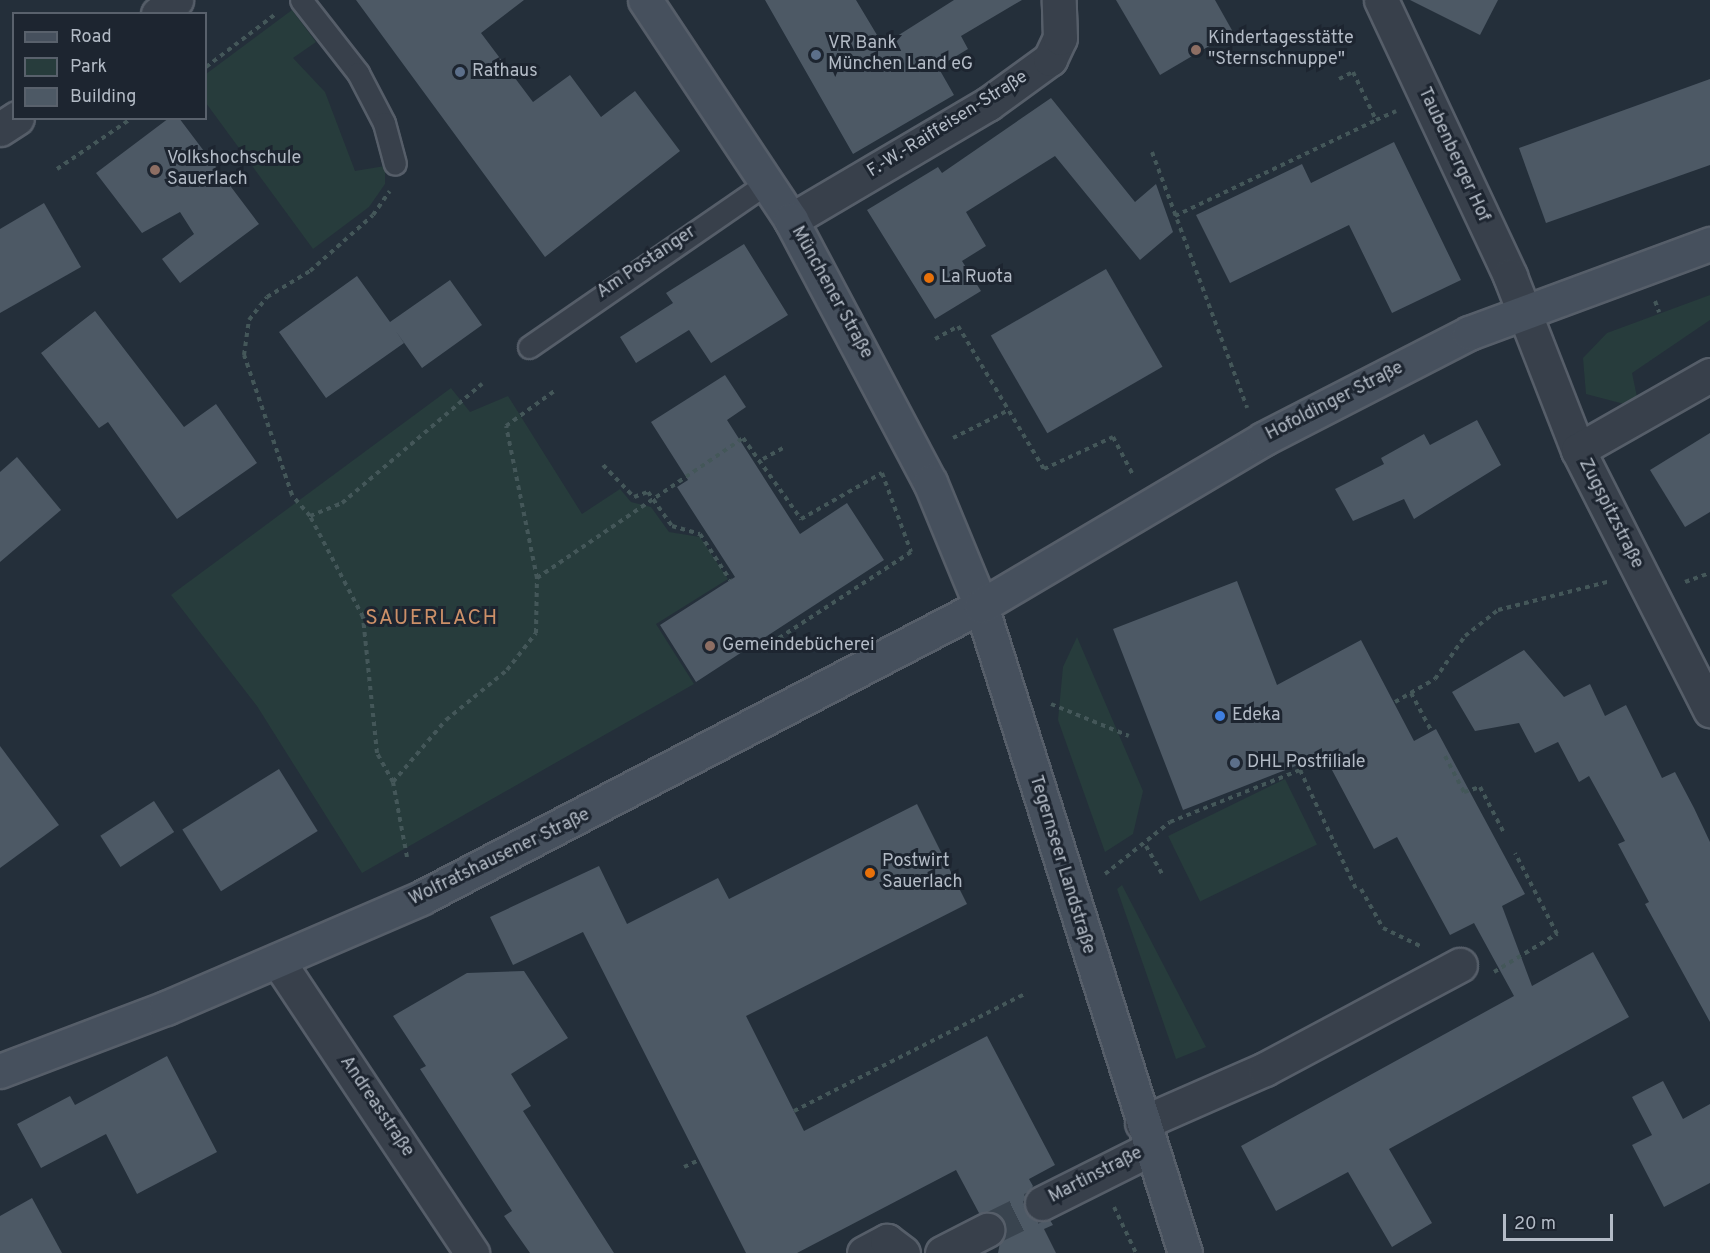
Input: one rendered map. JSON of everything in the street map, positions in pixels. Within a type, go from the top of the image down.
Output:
[{"type":"main road","name":"Münchener Straße","points":[[645,0],[768,182],[791,220],[925,472],[981,606]]},
{"type":"main road","name":"Hofoldinger Straße","points":[[981,606],[1263,439],[1469,333],[1710,244]]},
{"type":"main road","name":"Wolfratshausener Straße","points":[[0,1071],[278,961],[586,816],[981,606]]},
{"type":"main road","name":"Tegernseer Landstraße","points":[[981,606],[1146,1136],[1185,1253]]},
{"type":"street","points":[[161,12],[176,0]]},
{"type":"street","name":"F.-W.-Raiffeisen-Straße","points":[[791,220],[988,104],[1050,59],[1060,38],[1059,0]]},
{"type":"street","name":"Taubenberger Hof","points":[[1381,0],[1524,311]]},
{"type":"street","points":[[0,129],[14,120]]},
{"type":"street","name":"Zugspitzstraße","points":[[1524,311],[1578,450],[1710,710]]},
{"type":"street","points":[[1578,450],[1710,375]]},
{"type":"street","name":"Andreasstraße","points":[[278,961],[472,1253]]},
{"type":"street","points":[[1146,1136],[1265,1069],[1460,965]]},
{"type":"street","name":"Martinstraße","points":[[1042,1203],[1094,1177],[1146,1136]]},
{"type":"street","points":[[942,1253],[987,1230]]},
{"type":"street","points":[[864,1253],[887,1241],[903,1253]]},
{"type":"lane","points":[[293,3],[358,73],[384,123],[395,164]]},
{"type":"lane","name":"Am Postanger","points":[[529,347],[768,182]]},
{"type":"path","points":[[207,66],[293,3]]},
{"type":"path","points":[[1339,79],[1353,72],[1376,120]]},
{"type":"path","points":[[1175,216],[1426,96]]},
{"type":"path","points":[[57,169],[129,120]]},
{"type":"path","points":[[1152,153],[1249,412]]},
{"type":"path","points":[[395,164],[393,187],[373,214],[310,271],[267,297],[249,320],[244,355],[292,495],[310,516],[363,617],[377,753],[393,782],[407,857]]},
{"type":"path","points":[[935,339],[958,326],[1044,469],[1113,437],[1136,482]]},
{"type":"path","points":[[310,516],[342,503],[482,384]]},
{"type":"path","points":[[393,782],[446,720],[507,670],[536,633],[537,578],[506,426],[556,390]]},
{"type":"path","points":[[953,438],[1009,410]]},
{"type":"path","points":[[537,578],[743,438],[763,459],[801,519],[882,473],[911,552],[770,644],[766,637]]},
{"type":"path","points":[[763,459],[786,446]]},
{"type":"path","points":[[603,465],[634,497],[648,492],[672,526],[700,534],[730,580]]},
{"type":"path","points":[[1395,702],[1435,679],[1464,636],[1498,610],[1592,584],[1643,578]]},
{"type":"path","points":[[1411,693],[1432,732]]},
{"type":"path","points":[[1051,704],[1129,736]]},
{"type":"path","points":[[1105,874],[1146,846],[1170,822],[1300,770],[1322,750]]},
{"type":"path","points":[[1445,756],[1464,792],[1480,787],[1504,833]]},
{"type":"path","points":[[1300,770],[1357,891]]},
{"type":"path","points":[[1146,846],[1162,874]]},
{"type":"path","points":[[794,1111],[1027,993]]},
{"type":"path","points":[[684,1167],[699,1160]]},
{"type":"path","points":[[1094,1177],[1136,1253]]},
{"type":"green space","points":[[292,10],[316,42],[293,58],[325,92],[355,171],[385,166],[385,184],[369,207],[313,249],[207,104],[207,73]]},
{"type":"green space","points":[[1710,295],[1710,320],[1632,373],[1637,397],[1628,405],[1586,394],[1583,358],[1607,333]]},
{"type":"green space","points":[[451,388],[470,412],[508,396],[582,514],[620,489],[631,502],[651,507],[669,532],[700,537],[728,579],[656,624],[694,684],[362,873],[257,706],[171,595]]},
{"type":"green space","points":[[1077,637],[1143,791],[1133,834],[1105,852],[1058,720],[1063,667]]},
{"type":"green space","points":[[1285,779],[1317,845],[1200,902],[1168,836]]},
{"type":"green space","points":[[1122,885],[1206,1047],[1176,1059],[1117,889]]},
{"type":"building","points":[[356,0],[524,0],[481,33],[533,102],[570,75],[601,117],[635,91],[680,151],[545,257]]},
{"type":"building","points":[[765,0],[856,0],[883,45],[954,0],[1022,0],[961,36],[968,49],[938,67],[954,95],[853,154]]},
{"type":"building","points":[[1116,0],[1215,0],[1233,32],[1160,75]]},
{"type":"building","points":[[1410,0],[1498,0],[1480,35]]},
{"type":"building","points":[[1710,79],[1710,165],[1546,223],[1519,148]]},
{"type":"building","points":[[1051,98],[1135,202],[1156,184],[1173,232],[1140,260],[1055,156],[966,212],[986,246],[962,261],[981,291],[935,319],[867,210],[938,167],[942,173]]},
{"type":"building","points":[[166,120],[181,120],[259,224],[180,283],[162,259],[194,234],[180,212],[142,233],[96,173]]},
{"type":"building","points":[[1394,142],[1461,280],[1392,313],[1349,225],[1230,283],[1196,215],[1302,164],[1311,183]]},
{"type":"building","points":[[44,203],[81,267],[0,313],[0,229]]},
{"type":"building","points":[[744,244],[788,315],[711,363],[689,330],[636,363],[620,337],[673,303],[666,293]]},
{"type":"building","points":[[1106,269],[1162,367],[1047,433],[991,336]]},
{"type":"building","points":[[357,276],[390,322],[450,280],[482,325],[422,368],[395,330],[404,343],[326,398],[279,332]]},
{"type":"building","points":[[95,311],[184,427],[216,404],[257,463],[177,519],[108,422],[99,428],[41,353]]},
{"type":"building","points":[[725,375],[746,407],[727,420],[800,534],[847,503],[884,560],[696,682],[660,625],[735,577],[677,487],[688,480],[651,422]]},
{"type":"building","points":[[1477,420],[1501,465],[1414,519],[1404,499],[1353,521],[1335,489],[1384,464],[1381,458],[1424,434],[1430,445]]},
{"type":"building","points":[[1710,433],[1710,512],[1685,527],[1650,470]]},
{"type":"building","points":[[17,457],[61,510],[0,562],[0,472]]},
{"type":"building","points":[[1237,581],[1277,685],[1361,640],[1414,741],[1436,729],[1525,894],[1502,906],[1532,986],[1593,952],[1629,1017],[1389,1149],[1432,1223],[1392,1247],[1348,1172],[1276,1211],[1241,1146],[1514,996],[1474,923],[1450,935],[1397,837],[1374,849],[1324,755],[1183,810],[1113,629]]},
{"type":"building","points":[[1524,650],[1564,697],[1590,684],[1605,716],[1626,705],[1662,778],[1675,772],[1694,808],[1710,842],[1710,1022],[1645,904],[1649,902],[1618,844],[1625,841],[1589,776],[1579,782],[1558,742],[1535,753],[1519,723],[1475,731],[1452,692]]},
{"type":"building","points":[[0,746],[59,825],[0,868]]},
{"type":"building","points":[[279,769],[318,831],[221,891],[182,829]]},
{"type":"building","points":[[154,801],[174,832],[120,867],[100,836]]},
{"type":"building","points":[[917,804],[967,904],[746,1016],[804,1131],[987,1036],[1055,1165],[1029,1179],[1033,1186],[1023,1202],[1032,1219],[1050,1220],[1053,1225],[1044,1229],[1056,1253],[998,1253],[1004,1222],[997,1214],[979,1213],[956,1170],[797,1253],[746,1253],[583,932],[513,965],[490,917],[599,866],[627,924],[718,878],[729,899]]},
{"type":"building","points":[[524,971],[568,1038],[511,1074],[531,1106],[523,1111],[614,1253],[530,1253],[504,1216],[512,1211],[420,1069],[426,1066],[393,1016],[467,973]]},
{"type":"building","points":[[167,1056],[217,1152],[137,1194],[106,1134],[41,1168],[17,1124],[70,1096],[75,1105]]},
{"type":"building","points":[[1663,1081],[1683,1119],[1710,1104],[1710,1183],[1664,1207],[1632,1145],[1652,1135],[1632,1097]]},
{"type":"building","points":[[32,1198],[62,1253],[0,1253],[0,1216]]},
{"type":"tunnel","points":[[987,1230],[1042,1203]]},
{"type":"place","name":"Kindertagesstätte \"Sternschnuppe\"","points":[[1196,50]]},
{"type":"place","name":"VR Bank München Land eG","points":[[816,55]]},
{"type":"place","name":"Rathaus","points":[[460,72]]},
{"type":"place","name":"Volkshochschule Sauerlach","points":[[155,170]]},
{"type":"place","name":"La Ruota","points":[[929,278]]},
{"type":"place","name":"Gemeindebücherei","points":[[710,646]]},
{"type":"place","name":"Edeka","points":[[1220,716]]},
{"type":"place","name":"DHL Postfiliale","points":[[1235,763]]},
{"type":"place","name":"Postwirt Sauerlach","points":[[870,873]]},
{"type":"district","name":"SAUERLACH","points":[[432,619]]}]
